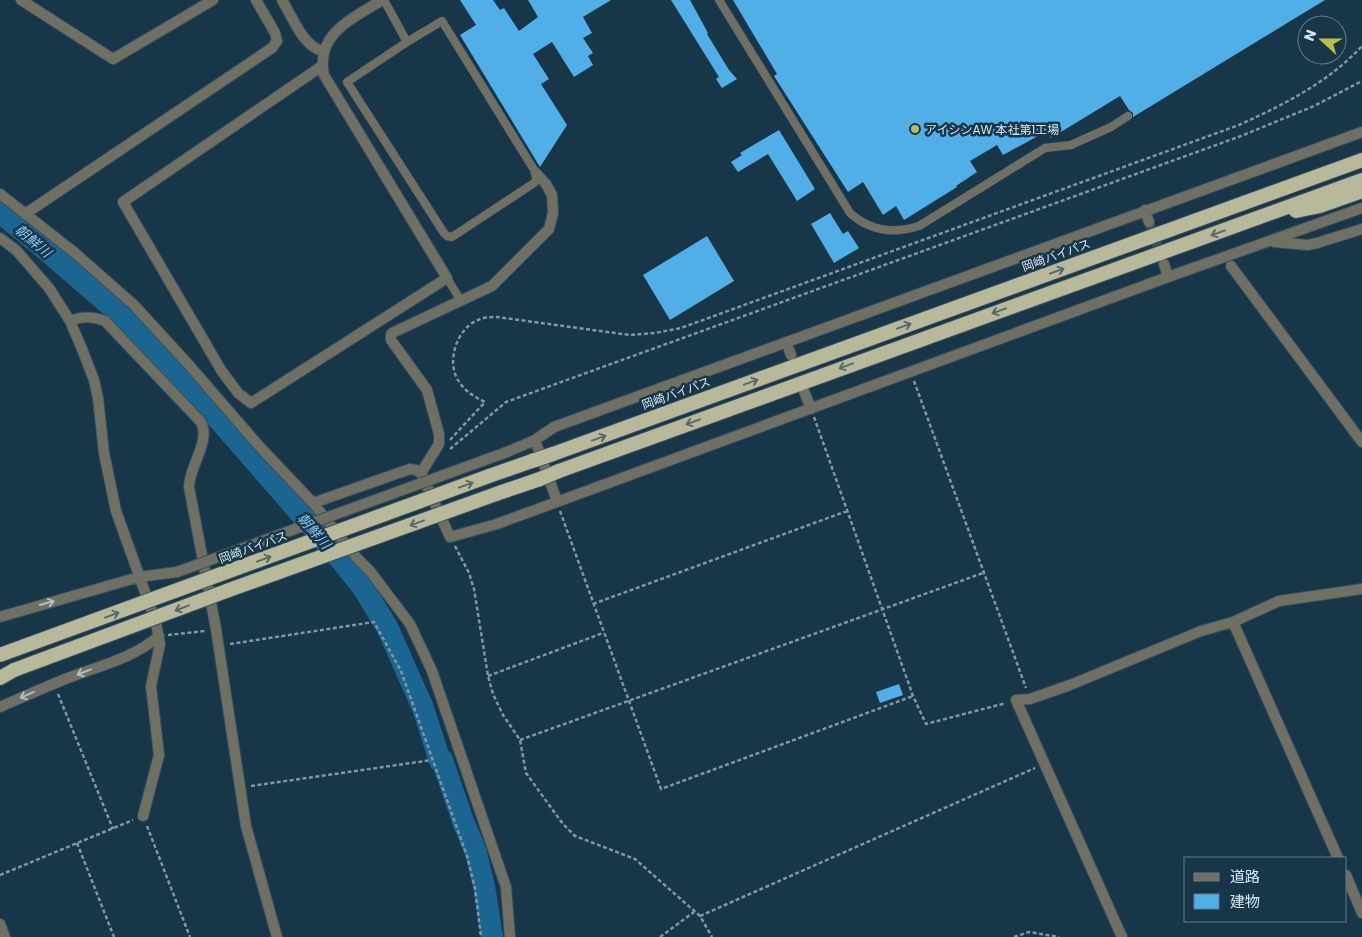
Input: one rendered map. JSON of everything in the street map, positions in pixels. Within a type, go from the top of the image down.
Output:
[{"type":"highway","points":[[1306,180],[1362,152]]},
{"type":"highway","name":"岡崎バイパス","points":[[0,655],[1362,160]]},
{"type":"highway","points":[[0,677],[14,670],[229,590],[1362,180]]},
{"type":"highway","points":[[1248,222],[1320,206],[1362,191]]},
{"type":"highway","points":[[0,647],[88,623]]},
{"type":"street","points":[[21,0],[113,59],[213,0]]},
{"type":"street","points":[[25,214],[272,48],[277,41],[276,33],[256,0]]},
{"type":"street","points":[[282,0],[305,39],[311,46],[323,51]]},
{"type":"street","points":[[322,66],[123,202],[221,370],[238,393],[251,403],[447,278],[328,83],[322,66],[323,51],[338,28],[383,0]]},
{"type":"street","points":[[0,616],[140,577],[177,572],[507,452],[536,440],[554,428],[1144,210],[1362,132]]},
{"type":"street","points":[[421,473],[439,444],[439,434],[427,390],[391,340],[391,335],[492,286],[549,229],[553,213],[552,196],[546,184],[536,172]]},
{"type":"street","points":[[0,194],[75,252],[134,305],[259,446],[313,503],[386,591],[410,624],[432,670],[506,887],[510,937]]},
{"type":"street","points":[[313,503],[410,469],[421,473],[450,537],[497,524],[1168,277],[1362,208]]},
{"type":"street","points":[[1144,210],[1149,222]]},
{"type":"street","points":[[1270,242],[1317,243],[1362,229]]},
{"type":"street","points":[[0,238],[16,250],[49,288],[70,321],[94,380],[98,398],[104,453],[116,511],[156,623],[159,636],[159,653],[150,686],[159,756],[143,816]]},
{"type":"street","points":[[1164,264],[1168,277]]},
{"type":"street","points":[[1231,266],[1362,442]]},
{"type":"street","points":[[70,321],[82,317],[93,317],[105,321],[203,426],[203,438],[189,478],[189,487],[216,629],[246,826],[277,937]]},
{"type":"street","points":[[786,342],[790,355]]},
{"type":"street","points":[[804,391],[811,409]]},
{"type":"street","points":[[536,440],[556,501]]},
{"type":"street","points":[[1122,937],[1016,700],[1030,699],[1070,685],[1201,631],[1233,622],[1279,601],[1362,589]]},
{"type":"street","points":[[1233,622],[1338,857]]},
{"type":"street","points":[[0,707],[54,683],[134,653],[149,645],[159,636]]},
{"type":"street","points":[[1347,877],[1362,913]]},
{"type":"street","points":[[0,924],[5,937]]},
{"type":"lane","points":[[383,0],[407,42]]},
{"type":"lane","points":[[719,0],[850,213],[859,221],[880,230],[907,230],[919,226],[1045,148],[1071,145],[1128,116]]},
{"type":"lane","points":[[442,21],[536,172],[534,183],[452,237],[444,233],[347,82],[407,42],[442,21]]},
{"type":"lane","points":[[447,278],[461,301]]},
{"type":"path","points":[[446,445],[485,402],[467,391],[459,382],[454,373],[453,363],[458,341],[463,331],[478,320],[497,317],[630,335],[681,328],[1239,125],[1301,93],[1331,73],[1362,46]]},
{"type":"path","points":[[449,450],[506,402],[1241,136],[1314,106],[1362,80]]},
{"type":"path","points":[[911,372],[1030,699]]},
{"type":"path","points":[[811,409],[913,696],[926,724],[1016,700]]},
{"type":"path","points":[[556,501],[661,789],[913,696]]},
{"type":"path","points":[[593,604],[847,511]]},
{"type":"path","points":[[450,537],[469,573],[474,589],[488,676],[493,694],[503,715],[520,740],[526,773],[562,824],[575,836],[635,859],[700,916],[712,937]]},
{"type":"path","points":[[520,740],[983,573]]},
{"type":"path","points":[[218,646],[374,622],[401,672],[466,856],[475,888],[481,937]]},
{"type":"path","points":[[159,636],[216,629]]},
{"type":"path","points":[[488,676],[603,633]]},
{"type":"path","points":[[54,683],[113,829]]},
{"type":"path","points":[[240,788],[432,760]]},
{"type":"path","points":[[700,916],[1045,763]]},
{"type":"path","points":[[0,875],[143,816],[190,937]]},
{"type":"path","points":[[77,843],[114,937]]},
{"type":"path","points":[[660,937],[694,912]]},
{"type":"path","points":[[1014,937],[1029,932],[1059,937]]},
{"type":"building","points":[[460,0],[493,0],[500,10],[504,8],[519,31],[538,17],[528,0],[611,0],[583,17],[592,33],[583,38],[593,53],[588,56],[593,65],[574,77],[552,42],[533,54],[549,79],[541,84],[567,125],[540,167],[460,35],[476,25]]},
{"type":"building","points":[[671,0],[690,0],[707,34],[729,70],[737,79],[722,88],[716,79],[719,77]]},
{"type":"building","name":"アイシンAW 本社第1工場","points":[[733,0],[1325,0],[1300,15],[1297,15],[1297,17],[1133,117],[1133,113],[1120,96],[1051,138],[1047,131],[1003,155],[997,145],[970,161],[977,172],[957,187],[904,220],[896,206],[883,215],[863,182],[848,192],[774,76],[777,74]]},
{"type":"building","points":[[779,130],[815,189],[797,201],[768,154],[738,172],[731,162],[742,155],[740,153]]},
{"type":"building","points":[[830,213],[843,234],[848,231],[859,248],[834,263],[811,224]]},
{"type":"building","points":[[707,236],[734,281],[670,320],[643,275]]},
{"type":"building","points":[[899,684],[903,695],[880,703],[876,692]]},
{"type":"waterway","name":"朝鮮川","points":[[0,212],[120,314],[221,422],[364,589],[387,627],[423,708],[440,761],[442,760],[476,853],[484,886],[492,937]]},
{"type":"tunnel","points":[[1149,222],[1162,259]]},
{"type":"place","name":"アイシンAW 本社第1工場","points":[[915,129]]}]
